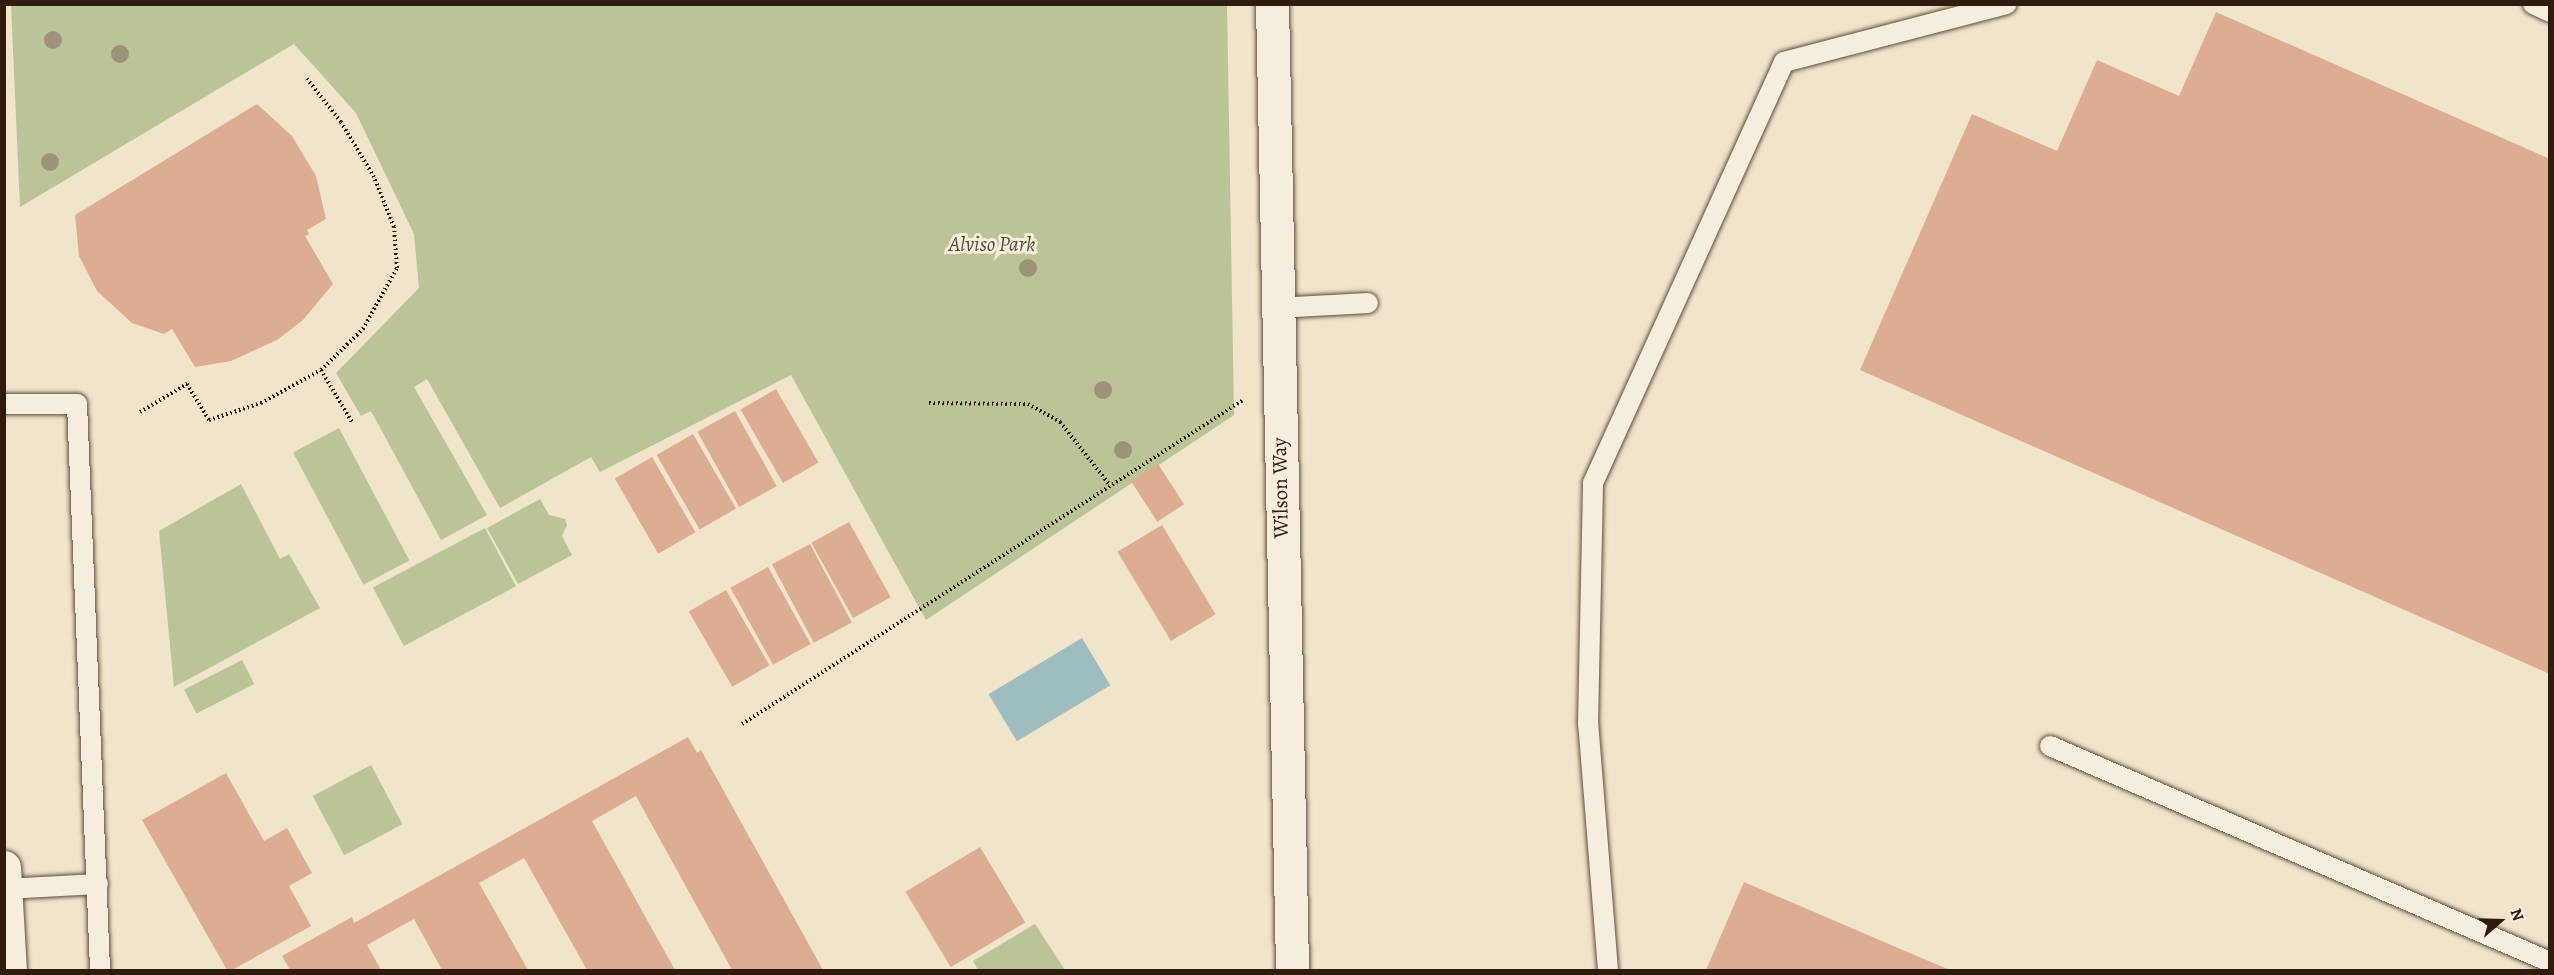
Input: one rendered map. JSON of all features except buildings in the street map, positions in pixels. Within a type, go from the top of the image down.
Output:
[{"type":"street","name":"Wilson Way","points":[[1272,4],[1276,308],[1292,970]]},
{"type":"street","points":[[5,878],[10,970]]},
{"type":"lane","points":[[1608,970],[1588,724],[1593,483],[1784,62],[2007,4]]},
{"type":"lane","points":[[2534,4],[2550,12]]},
{"type":"lane","points":[[1276,308],[1368,303]]},
{"type":"lane","points":[[4,404],[77,404],[100,970]]},
{"type":"lane","points":[[2050,746],[2550,962]]},
{"type":"lane","points":[[5,878],[98,884]]},
{"type":"path","points":[[140,412],[188,384],[209,420],[261,403],[321,370],[363,329],[397,268],[394,227],[374,177],[341,122],[307,79]]},
{"type":"path","points":[[321,370],[352,422]]},
{"type":"path","points":[[742,724],[1109,484],[1243,400]]},
{"type":"path","points":[[929,403],[1028,404],[1060,422],[1109,484]]},
{"type":"green space","name":"Alviso Park","points":[[11,5],[1227,5],[1234,415],[926,620],[791,375],[600,472],[591,457],[500,508],[427,379],[414,387],[487,515],[441,540],[371,411],[361,416],[336,373],[419,288],[414,234],[356,113],[294,44],[20,207]]},
{"type":"green space","points":[[339,428],[409,560],[364,585],[293,452]]},
{"type":"green space","points":[[241,484],[280,559],[289,554],[320,608],[174,687],[159,531]]},
{"type":"green space","points":[[540,499],[549,515],[565,519],[567,525],[562,536],[572,555],[518,584],[487,528]]},
{"type":"green space","points":[[485,528],[516,586],[404,646],[373,588]]},
{"type":"green space","points":[[242,660],[254,684],[196,714],[184,690]]},
{"type":"green space","points":[[371,765],[402,824],[344,855],[313,796]]},
{"type":"green space","points":[[1035,924],[1065,970],[978,970],[973,961]]},
{"type":"water","points":[[1082,638],[1110,685],[1017,741],[989,694]]}]
